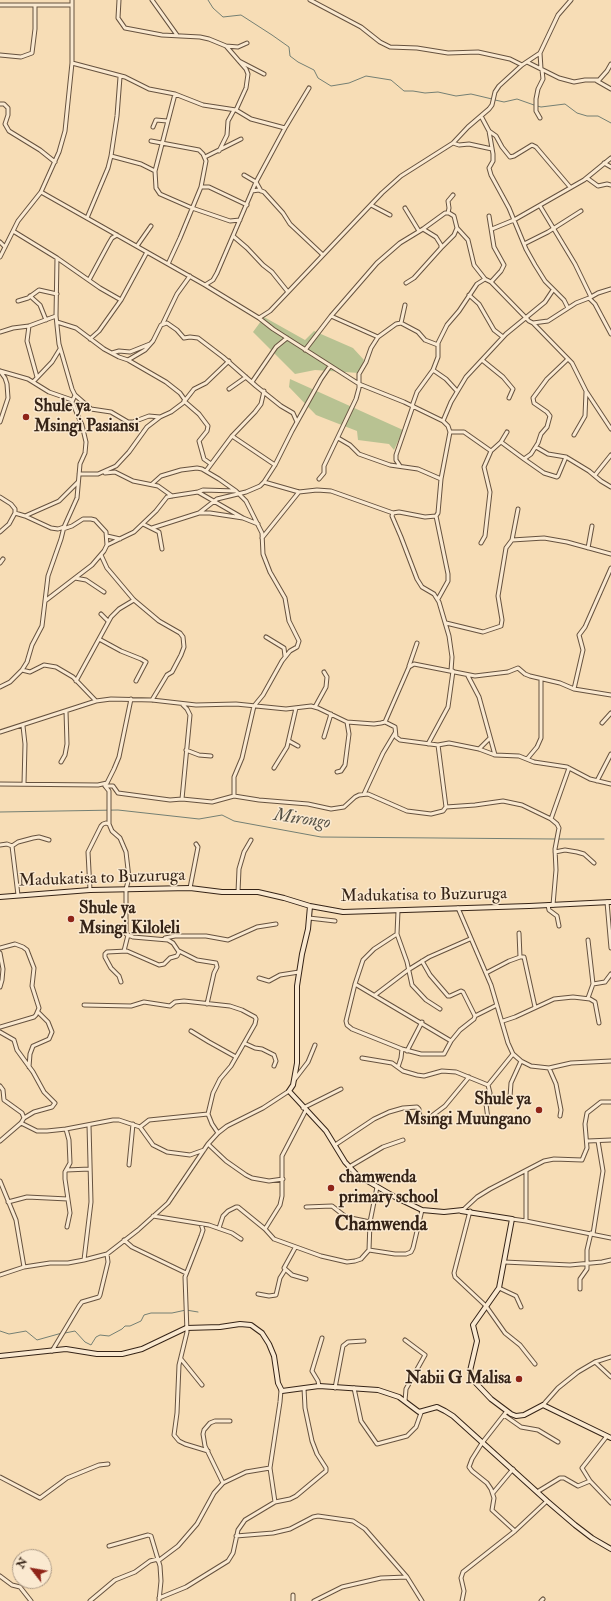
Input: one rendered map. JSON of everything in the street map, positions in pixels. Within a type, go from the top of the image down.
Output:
[{"type":"street","points":[[4,0],[2,5],[72,5]]},
{"type":"street","points":[[0,257],[23,215],[41,192],[59,152],[65,131],[72,64],[72,0]]},
{"type":"street","points":[[119,0],[118,18],[125,28],[145,33],[200,37],[226,46],[238,47],[247,43]]},
{"type":"street","points":[[152,0],[177,35]]},
{"type":"street","points":[[310,0],[357,25],[380,42],[390,47],[417,48],[448,53],[478,52],[510,59],[522,64]]},
{"type":"street","points":[[259,318],[270,311],[382,193],[401,176],[453,143],[492,105],[498,86],[522,64],[540,53],[558,15],[570,0]]},
{"type":"street","points":[[0,55],[21,57],[32,53],[35,30],[35,5]]},
{"type":"street","points":[[219,151],[227,135],[228,121],[235,110],[248,79],[246,69],[226,46]]},
{"type":"street","points":[[540,53],[543,79],[538,89],[536,99],[536,111],[540,118]]},
{"type":"street","points":[[236,59],[264,74]]},
{"type":"street","points":[[527,62],[559,78],[574,82],[585,80],[597,81],[611,89]]},
{"type":"street","points":[[72,64],[132,80],[149,89],[174,94],[203,105],[235,110],[251,119],[285,128]]},
{"type":"street","points":[[597,81],[603,77],[611,64]]},
{"type":"street","points":[[87,218],[108,168],[111,156],[117,116],[120,77]]},
{"type":"street","points":[[205,285],[213,280],[217,273],[256,182],[285,128],[309,88]]},
{"type":"street","points":[[174,94],[155,171],[155,184],[160,193],[192,208],[230,221],[240,220]]},
{"type":"street","points":[[0,104],[4,104],[8,108],[5,126]]},
{"type":"street","points":[[481,116],[489,131],[492,149],[493,159],[489,170],[510,208],[524,244],[539,273],[553,290],[567,303],[568,308]]},
{"type":"street","points":[[153,127],[156,120],[167,121]]},
{"type":"street","points":[[1,124],[5,126],[12,134],[40,150],[55,162]]},
{"type":"street","points":[[489,131],[496,136],[510,157],[532,145],[536,147],[570,187]]},
{"type":"street","points":[[205,158],[241,139]]},
{"type":"street","points":[[151,141],[199,150],[206,161],[201,187],[168,264]]},
{"type":"street","points":[[453,143],[459,145],[469,144],[492,149]]},
{"type":"street","points":[[111,156],[141,164],[155,171]]},
{"type":"street","points":[[492,229],[514,220],[587,178],[611,158]]},
{"type":"street","points":[[604,163],[611,168]]},
{"type":"street","points":[[244,175],[256,182],[261,191],[283,213],[290,224],[323,255]]},
{"type":"street","points":[[587,178],[598,186],[607,184],[611,185]]},
{"type":"street","points":[[201,187],[209,187],[247,205]]},
{"type":"street","points":[[252,191],[261,191]]},
{"type":"street","points":[[41,192],[205,285],[259,318],[305,350],[359,384],[412,406],[448,426],[450,432],[441,479],[438,513],[436,516],[448,574],[448,581],[438,599]]},
{"type":"street","points":[[448,212],[448,201],[453,196]]},
{"type":"street","points":[[371,205],[390,215]]},
{"type":"street","points":[[540,206],[575,264],[590,297],[611,334]]},
{"type":"street","points":[[404,208],[419,231]]},
{"type":"street","points":[[524,244],[554,229],[580,211]]},
{"type":"street","points":[[448,212],[454,216],[457,228],[467,238],[474,265],[485,279],[491,282],[568,359],[576,370],[586,391],[611,429]]},
{"type":"street","points":[[305,350],[331,316],[377,263],[400,242],[424,229],[441,215],[448,212]]},
{"type":"street","points":[[489,216],[494,247],[504,265],[501,271],[491,282]]},
{"type":"street","points":[[137,246],[151,226]]},
{"type":"street","points":[[406,283],[414,278],[454,235],[457,228]]},
{"type":"street","points":[[424,229],[436,237],[441,245],[441,248]]},
{"type":"street","points":[[13,231],[121,300]]},
{"type":"street","points":[[90,280],[112,238],[118,235]]},
{"type":"street","points":[[233,236],[248,248],[263,265],[272,272],[288,292]]},
{"type":"street","points":[[0,242],[5,247]]},
{"type":"street","points":[[90,339],[99,331],[121,300],[147,252]]},
{"type":"street","points":[[57,258],[56,316],[60,349],[75,395],[91,409],[111,412],[128,422],[133,422],[149,416],[160,417]]},
{"type":"street","points":[[128,360],[136,357],[152,343],[177,294],[190,276]]},
{"type":"street","points":[[400,466],[396,460],[396,455],[412,406],[417,392],[433,370],[438,358],[438,345],[447,325],[477,284],[485,279]]},
{"type":"street","points":[[533,323],[548,320],[576,303],[611,289]]},
{"type":"street","points":[[18,301],[39,290],[57,294]]},
{"type":"street","points":[[443,422],[462,382],[503,336],[545,302],[553,290]]},
{"type":"street","points":[[469,295],[479,304],[494,330],[503,336]]},
{"type":"street","points":[[30,296],[42,307],[46,320]]},
{"type":"street","points":[[401,323],[405,305]]},
{"type":"street","points":[[0,332],[13,328],[30,326],[56,316]]},
{"type":"street","points":[[331,316],[378,338]]},
{"type":"street","points":[[57,322],[76,328],[112,353],[128,360],[166,382],[180,393],[185,401],[199,414],[208,426],[207,431],[199,440],[204,459],[211,464]]},
{"type":"street","points":[[163,323],[172,326],[184,338],[198,338],[229,361],[281,406],[293,413],[297,422]]},
{"type":"street","points":[[319,480],[324,473],[324,466],[356,399],[359,374],[366,362],[371,348],[378,338],[396,324],[401,323],[418,332],[425,340],[438,345]]},
{"type":"street","points":[[30,326],[27,341],[37,377]]},
{"type":"street","points":[[252,382],[276,347],[287,338]]},
{"type":"street","points":[[112,353],[119,351],[130,352],[152,343]]},
{"type":"street","points":[[33,382],[52,362],[60,349]]},
{"type":"street","points":[[524,459],[536,447],[541,434],[547,427],[550,416],[536,404],[533,398],[547,379],[568,359]]},
{"type":"street","points":[[482,360],[503,377],[513,389],[509,398]]},
{"type":"street","points":[[103,473],[116,466],[123,459],[147,427],[185,401],[194,389],[206,383],[229,361]]},
{"type":"street","points":[[152,528],[199,512],[220,498],[260,486],[275,465],[297,422],[330,366]]},
{"type":"street","points":[[433,370],[446,379],[457,391]]},
{"type":"street","points":[[0,371],[33,382],[49,392],[72,400]]},
{"type":"street","points":[[0,371],[5,378],[8,398],[0,422]]},
{"type":"street","points":[[229,389],[246,377]]},
{"type":"street","points":[[206,471],[232,436],[261,404],[264,391]]},
{"type":"street","points":[[574,435],[585,416],[586,391]]},
{"type":"street","points":[[0,687],[10,682],[22,670],[27,662],[32,645],[42,626],[48,576],[61,539],[63,528],[77,498],[79,474],[86,442],[82,425],[72,400],[75,395]]},
{"type":"street","points":[[450,432],[464,432],[491,451]]},
{"type":"street","points":[[481,543],[485,536],[490,492],[484,467],[491,451],[501,442],[508,432]]},
{"type":"street","points":[[232,436],[275,465]]},
{"type":"street","points":[[338,438],[359,454],[390,465],[418,470],[441,479]]},
{"type":"street","points":[[501,442],[544,473],[557,477],[566,457]]},
{"type":"street","points":[[536,447],[548,454],[566,457],[595,475],[601,482],[611,487]]},
{"type":"street","points":[[595,475],[611,455]]},
{"type":"street","points":[[152,484],[161,476],[191,468],[206,471],[238,492],[250,506],[258,525],[262,538],[263,554],[270,572],[285,598],[289,621],[299,641],[298,645],[285,657],[263,695],[254,706],[242,758],[234,776],[234,796]]},
{"type":"street","points":[[79,474],[95,475],[115,472],[133,481],[152,484],[162,488],[172,496]]},
{"type":"street","points":[[25,516],[59,501],[78,482]]},
{"type":"street","points":[[264,482],[299,492],[317,490],[330,492],[393,513],[399,512],[425,517],[436,516]]},
{"type":"street","points":[[107,545],[134,532],[156,511],[162,502],[172,496],[203,490],[238,492]]},
{"type":"street","points":[[198,492],[258,525]]},
{"type":"street","points":[[262,538],[299,492]]},
{"type":"street","points":[[0,497],[11,504],[15,509],[15,513],[9,524],[0,532]]},
{"type":"street","points":[[446,623],[464,626],[479,632],[501,626],[502,620],[498,596],[506,548],[512,540],[518,509]]},
{"type":"street","points":[[199,512],[243,518]]},
{"type":"street","points":[[15,513],[51,528],[58,529],[72,526],[83,519],[88,518],[95,520],[103,528],[107,536],[107,545],[92,565],[45,601]]},
{"type":"street","points":[[393,513],[392,516],[417,579],[422,587],[434,594],[438,599],[446,623],[452,657],[448,708],[428,744]]},
{"type":"street","points":[[142,524],[159,532],[162,549]]},
{"type":"street","points":[[588,548],[592,526]]},
{"type":"street","points":[[107,536],[120,539]]},
{"type":"street","points":[[512,540],[544,538],[567,542],[611,554]]},
{"type":"street","points":[[101,555],[107,568],[134,600],[159,621],[180,633],[184,641],[181,655],[172,672],[163,682],[152,700]]},
{"type":"street","points":[[0,563],[3,559]]},
{"type":"street","points":[[574,689],[583,655],[579,635],[585,627],[611,568]]},
{"type":"street","points":[[75,578],[86,580],[104,592]]},
{"type":"street","points":[[76,681],[108,621],[119,608],[134,600]]},
{"type":"street","points":[[100,614],[108,621]]},
{"type":"street","points":[[266,637],[284,648],[285,657]]},
{"type":"street","points":[[99,639],[146,662],[136,682]]},
{"type":"street","points":[[385,722],[409,667],[417,643]]},
{"type":"street","points":[[409,667],[414,664],[452,671],[468,676],[508,672],[516,668],[527,675],[560,682],[574,689],[611,695]]},
{"type":"street","points":[[22,670],[30,672],[42,665],[56,668],[76,681],[96,701]]},
{"type":"street","points":[[315,707],[326,686],[327,677],[324,672]]},
{"type":"street","points":[[468,676],[479,697],[495,755]]},
{"type":"street","points":[[527,759],[537,747],[541,738],[541,679]]},
{"type":"street","points":[[105,785],[109,781],[119,757],[131,699]]},
{"type":"street","points":[[0,732],[23,726],[96,701],[131,699],[152,700],[182,705],[254,706],[274,708],[315,707],[348,722],[374,724],[385,722],[395,726],[396,737],[400,740],[438,745],[449,743],[479,749],[495,755],[519,756],[534,762],[569,768],[590,779],[611,784]]},
{"type":"street","points":[[182,705],[189,711],[190,714],[182,798]]},
{"type":"street","points":[[274,768],[285,752],[289,741],[296,708]]},
{"type":"street","points":[[61,762],[67,750],[66,711]]},
{"type":"street","points":[[602,723],[611,713]]},
{"type":"street","points":[[324,737],[331,714]]},
{"type":"street","points":[[337,772],[341,771],[345,765],[349,734],[348,722]]},
{"type":"street","points":[[23,726],[25,744],[24,784]]},
{"type":"street","points":[[364,794],[383,753],[396,733]]},
{"type":"street","points":[[479,749],[490,738]]},
{"type":"street","points":[[289,741],[298,746]]},
{"type":"street","points":[[0,784],[105,785],[113,786],[118,792],[170,800],[182,798],[212,802],[234,796],[259,800],[308,804],[334,809],[344,807],[355,797],[364,794],[375,797],[407,811],[418,813],[438,813],[444,811],[446,807],[438,745]]},
{"type":"street","points":[[186,750],[200,755],[211,756]]},
{"type":"street","points":[[597,781],[611,754]]},
{"type":"street","points":[[551,819],[569,768]]},
{"type":"street","points":[[105,785],[109,791],[109,824],[112,831],[122,841],[126,852],[129,878],[126,889],[125,932],[128,935],[124,951]]},
{"type":"street","points":[[446,807],[503,801],[522,805],[551,819],[559,828],[555,852],[556,870],[549,910],[557,916],[559,926]]},
{"type":"street","points":[[90,890],[88,852],[102,824],[109,824]]},
{"type":"street","points":[[12,846],[18,842],[39,837],[49,840]]},
{"type":"street","points":[[238,892],[239,869],[244,852],[251,840]]},
{"type":"street","points":[[0,845],[7,844],[12,846]]},
{"type":"street","points":[[190,888],[198,847],[196,844]]},
{"type":"street","points":[[12,846],[18,895]]},
{"type":"street","points":[[555,852],[565,850],[577,852],[584,854],[594,863]]},
{"type":"street","name":"Madukatisa to Buzuruga","points":[[0,897],[90,890],[190,888],[258,892],[310,906],[343,912],[609,902]]},
{"type":"street","points":[[609,902],[611,948]]},
{"type":"street","points":[[0,1275],[24,1267],[84,1260],[107,1254],[153,1216],[173,1197],[208,1144],[218,1132],[263,1108],[289,1091],[295,1079],[297,1063],[297,986],[310,906]]},
{"type":"street","points":[[458,908],[470,939],[486,973],[512,1054],[531,1066],[549,1068],[570,1063],[611,1061]]},
{"type":"street","points":[[398,911],[397,934],[412,985],[426,1000],[440,1009]]},
{"type":"street","points":[[309,918],[335,921]]},
{"type":"street","points":[[164,939],[175,936],[206,936],[228,940],[257,927],[276,924]]},
{"type":"street","points":[[519,933],[520,957]]},
{"type":"street","points":[[397,934],[374,949],[363,960],[355,984],[346,1021],[347,1025],[352,1029],[407,1051],[421,1054],[444,1054],[460,1030],[474,1019],[475,1016],[497,1005]]},
{"type":"street","points":[[121,982],[119,976],[111,968],[105,955],[107,952],[124,951],[140,956],[159,965],[179,954],[174,943],[164,939],[128,935]]},
{"type":"street","points":[[375,995],[422,961],[470,939]]},
{"type":"street","points":[[588,940],[593,984],[588,998]]},
{"type":"street","points":[[0,948],[12,944],[21,946],[31,957],[34,968],[32,986],[39,1008],[38,1012],[34,1016],[0,1027]]},
{"type":"street","points":[[178,951],[197,960],[216,964],[217,967],[214,973],[207,1004]]},
{"type":"street","points":[[0,953],[3,969],[0,987]]},
{"type":"street","points":[[486,973],[520,957]]},
{"type":"street","points":[[520,957],[524,958],[535,1007]]},
{"type":"street","points":[[422,961],[430,975],[448,996],[461,991],[463,992],[475,1016]]},
{"type":"street","points":[[260,978],[269,981],[280,976],[299,972]]},
{"type":"street","points":[[593,984],[605,982],[611,974]]},
{"type":"street","points":[[355,984],[452,1041]]},
{"type":"street","points":[[502,1021],[516,1017],[535,1007],[558,998],[588,998],[597,1004],[599,1023]]},
{"type":"street","points":[[84,1005],[131,1006],[144,1002],[170,1006],[175,1002],[184,1001],[236,1007],[255,1017],[255,1024],[236,1057],[216,1085],[208,1114],[218,1132]]},
{"type":"street","points":[[30,1067],[30,1054],[33,1046],[49,1039],[52,1032],[48,1022],[38,1012]]},
{"type":"street","points":[[407,1051],[422,1022]]},
{"type":"street","points":[[191,1031],[236,1057]]},
{"type":"street","points":[[0,1032],[14,1040],[15,1048],[30,1067],[44,1092],[55,1104],[52,1107],[34,1112],[24,1118],[21,1123],[0,1141]]},
{"type":"street","points":[[244,1043],[274,1055],[276,1061],[274,1066]]},
{"type":"street","points":[[295,1079],[308,1062],[315,1045]]},
{"type":"street","points":[[398,1067],[402,1058],[402,1049]]},
{"type":"street","points":[[488,1085],[512,1054]]},
{"type":"street","points":[[362,1058],[392,1063],[403,1071],[424,1076],[442,1071],[456,1072],[488,1085]]},
{"type":"street","points":[[510,1097],[510,1083],[521,1061]]},
{"type":"street","points":[[549,1068],[556,1084],[561,1110],[560,1116]]},
{"type":"street","points":[[335,1145],[374,1119],[389,1112],[403,1108],[417,1107],[419,1109],[420,1117],[429,1118],[445,1106],[469,1077]]},
{"type":"street","points":[[488,1085],[490,1093],[486,1104],[488,1119]]},
{"type":"street","points":[[0,1086],[4,1100],[22,1113],[24,1118]]},
{"type":"street","points":[[265,1229],[280,1205],[283,1179],[282,1156],[305,1109],[341,1089]]},
{"type":"street","points":[[289,1091],[326,1131],[349,1167],[357,1175],[395,1197],[422,1210],[444,1212],[462,1210],[611,1238]]},
{"type":"street","points":[[462,1210],[490,1189],[548,1160],[582,1160],[588,1141],[585,1124],[587,1113],[601,1102],[611,1102]]},
{"type":"street","points":[[140,1127],[149,1120],[176,1119],[208,1114]]},
{"type":"street","points":[[21,1123],[37,1130],[66,1129],[113,1120],[140,1127],[153,1145],[166,1152],[185,1155],[194,1154],[204,1150]]},
{"type":"street","points":[[84,1260],[91,1202],[89,1124]]},
{"type":"street","points":[[130,1165],[133,1124]]},
{"type":"street","points":[[66,1129],[69,1140],[70,1163],[66,1170],[65,1187],[70,1213],[67,1227]]},
{"type":"street","points":[[349,1167],[383,1147],[403,1140]]},
{"type":"street","points":[[588,1141],[611,1140]]},
{"type":"street","points":[[580,1289],[579,1281],[587,1269],[587,1250],[592,1234],[602,1171],[598,1141]]},
{"type":"street","points":[[208,1144],[226,1161],[246,1175],[269,1181],[283,1179]]},
{"type":"street","points":[[66,1170],[90,1169]]},
{"type":"street","points":[[526,1172],[526,1221]]},
{"type":"street","points":[[0,1181],[16,1220],[24,1267]]},
{"type":"street","points":[[219,1228],[225,1214],[236,1207],[265,1229],[274,1239],[295,1248],[347,1262],[361,1259],[369,1250],[370,1222],[377,1187]]},
{"type":"street","points":[[8,1202],[27,1197],[68,1199]]},
{"type":"street","points":[[306,1207],[332,1206],[346,1217],[370,1222]]},
{"type":"street","points":[[369,1250],[395,1254],[406,1254],[410,1252],[413,1248],[422,1210]]},
{"type":"street","points":[[470,1212],[454,1275],[486,1306],[505,1333],[520,1345],[535,1364]]},
{"type":"street","points":[[153,1216],[219,1228],[232,1233],[241,1239]]},
{"type":"street","points":[[512,1219],[499,1288],[473,1325],[477,1341],[471,1363],[471,1375],[482,1390],[521,1427],[538,1430],[558,1442]]},
{"type":"street","points":[[202,1224],[201,1236],[186,1272],[185,1342],[180,1359],[178,1374],[177,1412],[174,1435],[184,1444],[208,1451]]},
{"type":"street","points":[[124,1240],[132,1247],[186,1272]]},
{"type":"street","points":[[258,1294],[269,1296],[276,1295],[280,1278],[285,1270],[284,1268],[295,1248]]},
{"type":"street","points":[[52,1351],[82,1302],[99,1297],[108,1262],[107,1254]]},
{"type":"street","points":[[504,1262],[562,1265],[586,1264],[611,1260]]},
{"type":"street","points":[[285,1270],[306,1279]]},
{"type":"street","points":[[499,1288],[516,1296],[521,1307]]},
{"type":"street","points":[[0,1356],[66,1349],[98,1354],[126,1353],[142,1349],[186,1328],[220,1327],[240,1324],[254,1326],[262,1333],[272,1350],[281,1390],[270,1468],[275,1502]]},
{"type":"street","points":[[318,1386],[318,1381],[312,1371],[322,1338]]},
{"type":"street","points":[[405,1340],[425,1353],[404,1393],[406,1401]]},
{"type":"street","points":[[335,1388],[344,1346],[348,1342],[364,1341]]},
{"type":"street","points":[[506,1413],[516,1416],[524,1415],[543,1405],[569,1378],[595,1362],[611,1357]]},
{"type":"street","points":[[180,1359],[202,1385]]},
{"type":"street","points":[[595,1362],[611,1377]]},
{"type":"street","points":[[281,1390],[283,1391],[318,1386],[385,1391],[406,1401],[421,1413]]},
{"type":"street","points":[[159,1600],[186,1587],[228,1561],[233,1553],[236,1536],[241,1525],[252,1514],[275,1502],[290,1499],[296,1496],[326,1470],[312,1441],[305,1408],[304,1388]]},
{"type":"street","points":[[354,1388],[361,1421],[377,1444],[407,1436],[416,1427],[421,1413],[437,1407],[446,1411],[546,1501],[592,1538],[611,1549]]},
{"type":"street","points":[[543,1405],[609,1437],[582,1468],[590,1481],[611,1503]]},
{"type":"street","points":[[506,1413],[482,1443],[469,1467],[472,1472],[487,1483],[493,1493],[494,1498],[492,1510],[515,1531]]},
{"type":"street","points":[[223,1483],[208,1451],[203,1434],[207,1425],[214,1421],[230,1421]]},
{"type":"street","points":[[0,1477],[40,1498],[67,1478],[99,1465],[108,1464]]},
{"type":"street","points":[[90,1601],[115,1580],[134,1572],[150,1561],[158,1560],[178,1546],[198,1524],[214,1493],[223,1483],[246,1472],[270,1468]]},
{"type":"street","points":[[493,1493],[513,1470]]},
{"type":"street","points":[[537,1492],[560,1478],[564,1478],[575,1486],[590,1481]]},
{"type":"street","points":[[462,1601],[464,1591],[461,1578],[463,1572],[515,1531],[546,1501]]},
{"type":"street","points":[[236,1536],[274,1533],[290,1529],[318,1516],[353,1521],[364,1529],[407,1577],[422,1601]]},
{"type":"street","points":[[109,1546],[149,1535],[151,1537],[158,1560],[161,1581],[159,1600]]},
{"type":"street","points":[[0,1576],[12,1585],[20,1587],[31,1601]]},
{"type":"street","points":[[314,1601],[342,1587],[381,1578],[407,1577]]},
{"type":"street","points":[[293,1595],[293,1601]]},
{"type":"green space","points":[[264,317],[305,340],[314,331],[353,348],[364,360],[359,373],[315,370],[295,374],[253,332]]},
{"type":"green space","points":[[290,379],[403,430],[394,450],[389,444],[358,440],[357,431],[316,415],[289,387]]},
{"type":"waterway","points":[[208,0],[213,8],[223,17],[241,15],[272,35],[289,47],[290,56],[314,70],[318,78],[331,86],[349,83],[366,76],[391,80],[404,91],[425,93],[438,92],[456,96],[471,94],[492,99]]},
{"type":"waterway","points":[[495,100],[504,102],[517,99],[534,105]]},
{"type":"waterway","points":[[537,106],[541,107],[565,104],[577,113],[587,116],[598,116],[611,123]]},
{"type":"waterway","name":"Mirongo","points":[[0,812],[118,810],[199,819],[222,815],[234,821],[321,837],[555,839]]},
{"type":"waterway","name":"Mirongo","points":[[558,839],[604,839]]},
{"type":"waterway","points":[[65,1333],[75,1331],[85,1342],[91,1345],[96,1337],[100,1335],[109,1336],[125,1326],[130,1326],[141,1321],[144,1315],[151,1313],[172,1313],[186,1310],[198,1312]]},
{"type":"waterway","points":[[0,1331],[9,1334],[26,1331],[37,1340],[62,1333]]},
{"type":"place","name":"Shule ya Msingi Pasiansi","points":[[26,417]]},
{"type":"place","name":"Shule ya Msingi Kiloleli","points":[[71,919]]},
{"type":"place","name":"Shule ya Msingi Muungano","points":[[539,1110]]},
{"type":"place","name":"chamwenda primary school","points":[[331,1188]]},
{"type":"place","name":"Nabii G Malisa","points":[[519,1379]]},
{"type":"district","name":"Chamwenda","points":[[381,1226]]}]
